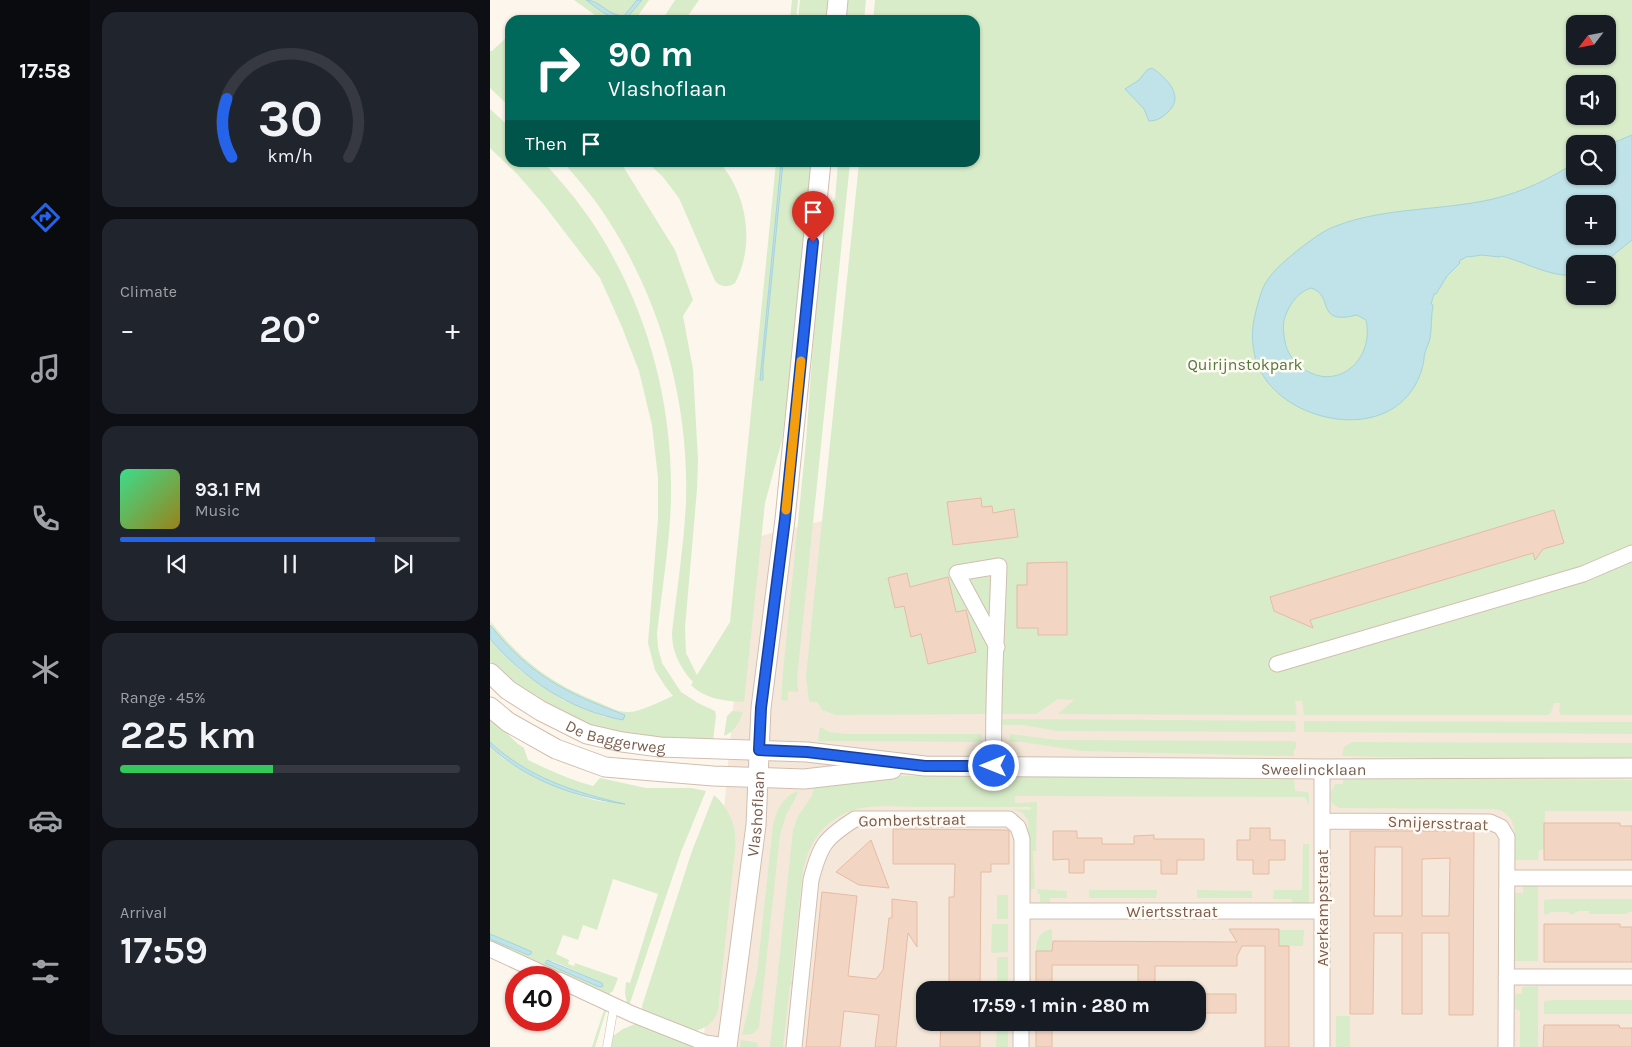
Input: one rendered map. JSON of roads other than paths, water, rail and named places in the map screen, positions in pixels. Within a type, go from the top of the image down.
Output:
[{"type":"street","points":[[836,15],[838,0]]},
{"type":"street","name":"Vlashoflaan","points":[[727,1046],[756,826],[761,708],[785,519],[820,167]]},
{"type":"street","points":[[1277,664],[1584,574],[1632,552]]},
{"type":"street","points":[[994,766],[993,730],[997,647],[999,566],[957,572],[997,647]]},
{"type":"street","name":"De Baggerweg","points":[[490,673],[508,690],[541,711],[587,734],[622,742],[660,747],[759,750]]},
{"type":"street","name":"De Baggerweg","points":[[490,707],[508,722],[556,749],[605,767],[713,776],[758,777]]},
{"type":"street","name":"Sweelincklaan","points":[[759,750],[807,752],[925,766]]},
{"type":"street","name":"Sweelincklaan","points":[[758,777],[804,779],[925,766],[1322,769],[1632,768]]},
{"type":"street","name":"Averkampstraat","points":[[1322,769],[1322,1047]]},
{"type":"street","name":"Gombertstraat","points":[[794,1047],[811,880],[817,858],[824,845],[835,832],[856,819],[1009,819],[1018,827],[1022,839],[1022,981]]},
{"type":"street","name":"Smijersstraat","points":[[1322,821],[1490,822],[1501,828],[1507,836],[1506,1047]]},
{"type":"street","points":[[1507,878],[1632,878]]},
{"type":"street","name":"Wiertsstraat","points":[[1022,911],[1322,912]]},
{"type":"street","points":[[490,948],[528,966]]},
{"type":"street","points":[[1506,977],[1632,977]]},
{"type":"street","points":[[570,985],[614,1006],[705,1043],[727,1046]]},
{"type":"street","points":[[1021,1047],[1022,1031]]},
{"type":"lane","points":[[607,1047],[614,1006]]},
{"type":"water","points":[[586,0],[596,2],[613,14],[618,15],[605,14]]},
{"type":"water","points":[[637,0],[642,0],[630,15],[625,15]]},
{"type":"water","points":[[1152,68],[1168,82],[1175,94],[1175,101],[1165,115],[1156,120],[1149,121],[1144,109],[1125,89]]},
{"type":"water","points":[[1632,135],[1632,240],[1613,255],[1566,255],[1566,275],[1556,274],[1501,256],[1468,256],[1459,261],[1460,263],[1447,276],[1436,294],[1434,294],[1431,304],[1433,305],[1430,338],[1418,381],[1400,404],[1381,414],[1360,419],[1338,419],[1316,414],[1296,405],[1278,393],[1264,377],[1257,362],[1252,339],[1253,323],[1262,292],[1268,279],[1278,267],[1316,237],[1336,226],[1374,215],[1453,206],[1505,196],[1566,168],[1566,185],[1616,185],[1616,142]],"holes":[[[1311,288],[1318,292],[1330,313],[1335,316],[1357,315],[1366,320],[1367,335],[1365,348],[1359,360],[1350,369],[1339,375],[1327,377],[1314,374],[1301,367],[1295,362],[1286,346],[1283,330],[1285,316],[1291,304],[1296,297]]]},
{"type":"water","points":[[781,167],[783,167],[763,380],[760,380]]},
{"type":"water","points":[[490,625],[505,643],[535,670],[585,699],[625,715],[623,720],[585,709],[567,701],[534,680],[518,668],[490,639]]},
{"type":"water","points":[[490,742],[520,765],[553,782],[588,795],[625,804],[589,797],[553,786],[520,769],[504,758],[490,746]]},
{"type":"water","points":[[490,934],[532,952],[528,955],[490,939]]},
{"type":"water","points":[[547,960],[561,966],[552,966],[545,963]]},
{"type":"water","points":[[570,970],[602,983],[603,986],[597,986],[570,974]]},
{"type":"park label","name":"Quirijnstokpark","points":[[1245,364]]}]
